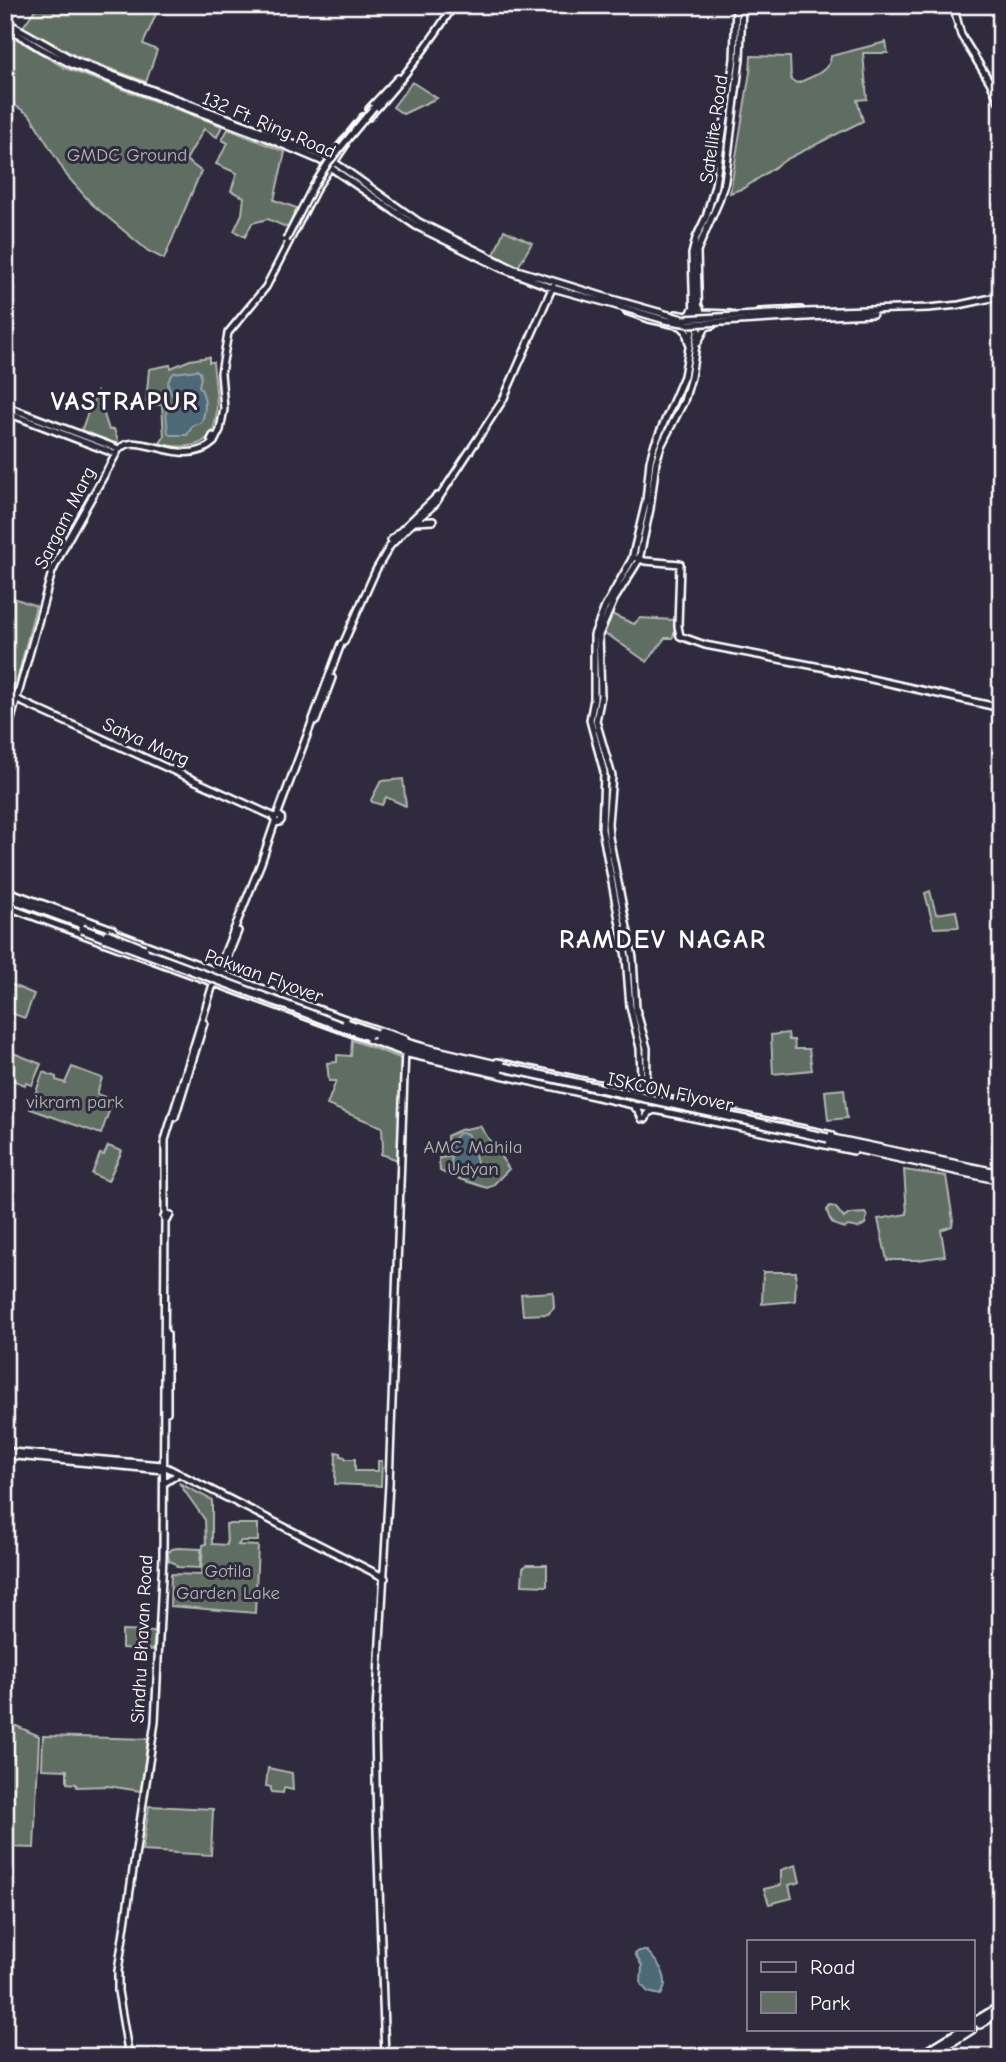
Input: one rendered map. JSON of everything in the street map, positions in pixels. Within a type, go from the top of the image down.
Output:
[{"type":"highway","name":"Pakwan Flyover","points":[[5,895],[372,1035],[407,1052],[469,1064]]},
{"type":"highway","name":"Pakwan Flyover","points":[[372,1035],[435,1049],[469,1064]]},
{"type":"highway","name":"ISKCON Flyover","points":[[469,1064],[483,1061],[503,1069]]},
{"type":"highway","name":"ISKCON Flyover","points":[[469,1064],[830,1139],[865,1150],[1001,1180]]},
{"type":"highway","points":[[830,1139],[1001,1174]]},
{"type":"highway","points":[[974,2027],[1001,2006]]},
{"type":"highway","points":[[974,2027],[1001,2011]]},
{"type":"highway","points":[[928,2057],[963,2030]]},
{"type":"highway","points":[[918,2057],[968,2030]]},
{"type":"highway","points":[[960,2041],[971,2030]]},
{"type":"main road","points":[[117,450],[124,441],[136,440],[180,450],[201,446],[214,439],[224,414],[221,373],[227,336],[266,288],[310,194],[328,163],[400,77],[453,5]]},
{"type":"main road","name":"Satellite Road","points":[[696,302],[692,254],[695,238],[709,207],[715,185],[734,59],[736,5]]},
{"type":"main road","name":"Satellite Road","points":[[696,302],[697,251],[725,181],[740,59],[742,5]]},
{"type":"main road","points":[[953,5],[961,35],[990,82],[1001,106]]},
{"type":"main road","name":"132 Ft. Ring Road","points":[[6,23],[40,48],[73,65],[330,163],[430,229],[552,285],[602,299]]},
{"type":"main road","points":[[283,251],[282,246],[294,222],[343,140],[390,89]]},
{"type":"main road","points":[[343,643],[376,570],[390,546],[435,504],[503,400],[552,285]]},
{"type":"main road","points":[[221,973],[343,643],[373,570],[388,544],[400,530],[435,499],[501,399],[552,285]]},
{"type":"main road","points":[[602,299],[684,319],[928,308],[1001,297]]},
{"type":"main road","points":[[602,299],[696,315],[794,310],[818,315]]},
{"type":"main road","points":[[602,299],[599,303],[681,326],[806,320],[818,315]]},
{"type":"main road","points":[[696,302],[691,313],[696,315]]},
{"type":"main road","points":[[644,1107],[647,1048],[636,1009],[633,958],[608,823],[612,776],[596,721],[601,696],[599,635],[636,559],[650,509],[656,462],[661,446],[684,401],[691,377],[696,346],[696,315],[700,311],[696,302]]},
{"type":"main road","points":[[696,346],[709,325]]},
{"type":"main road","points":[[681,326],[688,338],[690,350]]},
{"type":"main road","points":[[645,1094],[641,1086],[640,1048],[630,1006],[626,957],[602,830],[604,772],[590,720],[594,699],[594,635],[605,607],[636,559],[650,461],[681,386],[696,326]]},
{"type":"main road","points":[[5,406],[117,450]]},
{"type":"main road","points":[[5,412],[117,450]]},
{"type":"main road","name":"Sargam Marg","points":[[5,730],[52,572],[117,450]]},
{"type":"main road","points":[[415,522],[432,521]]},
{"type":"main road","points":[[636,559],[677,566],[676,635],[679,639],[697,645],[831,670]]},
{"type":"main road","points":[[636,559],[680,564],[680,636],[705,645],[1001,707]]},
{"type":"main road","name":"Satya Marg","points":[[5,693],[277,819]]},
{"type":"main road","name":"Sargam Marg","points":[[5,741],[15,699]]},
{"type":"main road","name":"Sindhu Bhavan Road","points":[[130,2057],[117,1971],[155,1722],[163,1556],[169,1141],[212,985],[221,973],[277,819]]},
{"type":"main road","points":[[5,895],[112,929],[116,933]]},
{"type":"main road","points":[[5,906],[264,1004],[407,1052],[377,1768],[387,2057]]},
{"type":"main road","points":[[103,942],[80,932],[83,927],[95,926],[353,1023],[435,1049]]},
{"type":"main road","points":[[150,946],[155,940]]},
{"type":"main road","points":[[198,978],[202,966]]},
{"type":"main road","points":[[483,1061],[503,1063],[815,1131],[830,1139],[831,1126]]},
{"type":"main road","points":[[540,1071],[542,1063]]},
{"type":"main road","points":[[469,1064],[618,1104],[632,1104],[830,1147],[852,1151],[865,1150]]},
{"type":"main road","points":[[647,1077],[652,1092],[658,1096]]},
{"type":"main road","points":[[655,1110],[658,1096]]},
{"type":"main road","points":[[694,1096],[694,1105]]},
{"type":"main road","points":[[632,1104],[644,1119],[648,1113],[655,1110]]},
{"type":"main road","points":[[815,1131],[819,1124]]},
{"type":"main road","points":[[8,1453],[164,1468],[384,1579]]},
{"type":"main road","points":[[164,1468],[384,1579]]},
{"type":"main road","name":"Sindhu Bhavan Road","points":[[130,2057],[120,1971],[157,1725],[165,1584],[164,1468]]},
{"type":"main road","points":[[166,1482],[176,1476]]},
{"type":"green space","points":[[38,5],[160,5],[143,44],[157,50],[146,82],[76,56],[23,27]]},
{"type":"green space","name":"GMDC Ground","points":[[10,35],[65,68],[222,126],[217,137],[204,129],[186,160],[201,171],[164,259],[148,251],[92,204],[67,176],[30,115],[5,99],[5,41]]},
{"type":"green space","points":[[886,42],[888,53],[863,53],[867,99],[857,100],[863,121],[787,159],[744,188],[730,193],[751,56],[790,57],[791,80],[797,83],[824,70],[831,56]]},
{"type":"green space","points":[[412,82],[437,98],[403,114],[393,107]]},
{"type":"green space","points":[[228,129],[285,152],[274,200],[297,208],[288,228],[268,219],[252,223],[245,237],[234,231],[242,214],[244,197],[231,191],[237,173],[216,164],[228,143],[222,140]]},
{"type":"green space","points":[[504,230],[532,243],[518,267],[494,255]]},
{"type":"green space","points":[[209,357],[209,362],[213,362],[217,413],[209,435],[201,443],[188,446],[160,443],[164,437],[162,405],[149,405],[146,402],[149,369],[170,365],[171,368],[190,360]]},
{"type":"green space","points":[[97,392],[109,430],[114,429],[118,441],[114,446],[80,434]]},
{"type":"green space","points":[[5,595],[36,606],[15,688],[11,691],[5,689]]},
{"type":"green space","points":[[609,613],[634,624],[640,618],[674,620],[674,635],[672,638],[665,638],[647,662],[601,633]]},
{"type":"green space","points":[[403,779],[406,806],[386,797],[382,805],[372,802],[381,781]]},
{"type":"green space","points":[[930,891],[936,914],[956,911],[959,927],[934,928],[925,893]]},
{"type":"green space","points":[[5,982],[34,994],[25,1018],[5,1011]]},
{"type":"green space","points":[[788,1033],[789,1040],[794,1040],[795,1049],[809,1049],[812,1070],[773,1074],[771,1035]]},
{"type":"green space","points":[[352,1040],[403,1059],[398,1160],[381,1154],[382,1127],[327,1105],[336,1081],[329,1081],[327,1063],[337,1062],[337,1055],[351,1056]]},
{"type":"green space","points":[[6,1050],[41,1064],[32,1085],[5,1077]]},
{"type":"green space","name":"vikram park","points":[[72,1067],[102,1078],[97,1094],[113,1100],[101,1134],[30,1109],[43,1072],[65,1083]]},
{"type":"green space","points":[[844,1089],[847,1118],[828,1120],[825,1091]]},
{"type":"green space","name":"AMC Mahila Udyan","points":[[480,1126],[509,1169],[487,1188],[440,1171],[439,1158],[448,1157],[447,1136]]},
{"type":"green space","points":[[108,1146],[122,1151],[108,1181],[92,1174],[100,1154],[104,1155]]},
{"type":"green space","points":[[904,1170],[946,1176],[953,1220],[952,1226],[941,1230],[945,1256],[918,1260],[887,1260],[878,1219],[907,1214]]},
{"type":"green space","points":[[830,1206],[835,1207],[844,1218],[849,1214],[865,1213],[865,1224],[858,1228],[845,1228],[835,1224],[828,1214]]},
{"type":"green space","points":[[763,1272],[796,1272],[795,1301],[762,1304]]},
{"type":"green space","points":[[553,1292],[554,1308],[548,1314],[523,1315],[521,1294]]},
{"type":"green space","points":[[336,1452],[346,1459],[355,1459],[355,1471],[378,1471],[378,1461],[382,1461],[381,1486],[335,1484]]},
{"type":"green space","name":"Gotila Garden Lake","points":[[179,1483],[212,1500],[212,1544],[227,1545],[226,1524],[258,1524],[258,1541],[241,1541],[238,1545],[258,1546],[255,1613],[170,1606],[171,1574],[201,1575],[203,1545],[206,1544],[205,1520]]},
{"type":"green space","points":[[178,1548],[201,1549],[200,1568],[177,1567],[169,1561],[168,1553]]},
{"type":"green space","points":[[527,1565],[547,1565],[547,1586],[522,1585],[523,1568]]},
{"type":"green space","points":[[122,1631],[155,1632],[153,1650],[122,1648]]},
{"type":"green space","points":[[5,1721],[39,1736],[34,1848],[5,1847]]},
{"type":"green space","points":[[43,1736],[148,1739],[141,1791],[108,1786],[77,1787],[76,1784],[67,1783],[67,1770],[42,1769]]},
{"type":"green space","points":[[268,1768],[292,1773],[293,1790],[284,1788],[283,1793],[271,1792],[271,1787],[266,1786]]},
{"type":"green space","points":[[149,1806],[213,1809],[211,1855],[142,1851]]},
{"type":"green space","points":[[796,1865],[800,1882],[789,1885],[792,1898],[769,1904],[764,1889],[781,1885],[781,1870]]},
{"type":"water","points":[[197,370],[200,372],[199,386],[205,403],[201,423],[193,425],[187,435],[171,435],[168,433],[166,411],[175,404],[168,382],[174,373]]},
{"type":"water","points":[[459,1133],[468,1134],[476,1156],[478,1171],[473,1174],[454,1173],[451,1150],[453,1140]]},
{"type":"water","points":[[647,1951],[662,1971],[665,1983],[661,1995],[648,1992],[641,1984],[642,1966],[635,1954]]},
{"type":"district","name":"VASTRAPUR","points":[[125,402]]},
{"type":"district","name":"RAMDEV NAGAR","points":[[663,940]]}]
